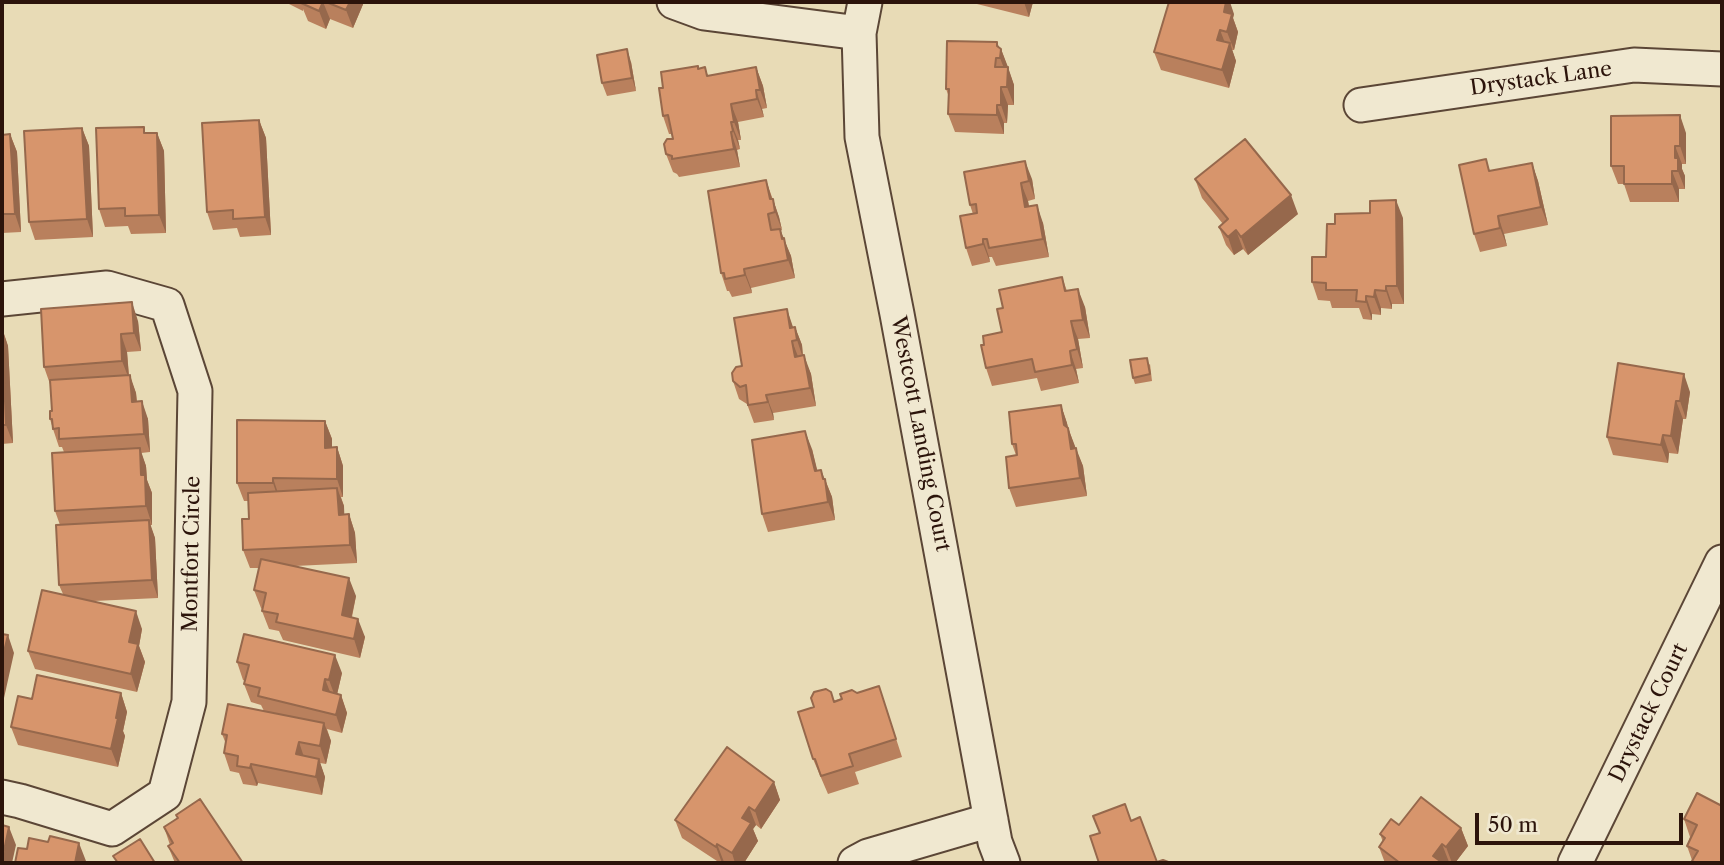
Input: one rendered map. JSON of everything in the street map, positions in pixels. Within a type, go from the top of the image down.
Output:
[{"type":"street","points":[[674,2],[704,13],[862,18]]},
{"type":"street","name":"Westcott Landing Court","points":[[862,18],[862,137],[995,842],[1003,863]]},
{"type":"street","name":"Drystack Lane","points":[[1361,105],[1634,65],[1722,69]]},
{"type":"street","name":"Montfort Circle","points":[[2,299],[107,288],[167,305],[195,391],[189,702],[165,794],[112,829],[2,797]]},
{"type":"street","name":"Drystack Court","points":[[1575,863],[1722,562]]},
{"type":"street","points":[[855,863],[868,856],[991,820]]},
{"type":"building","points":[[302,2],[323,2],[319,11]]},
{"type":"building","points":[[326,2],[350,2],[346,10]]},
{"type":"building","points":[[1169,2],[1226,2],[1224,12],[1232,14],[1227,32],[1220,30],[1217,40],[1230,43],[1222,70],[1154,52]]},
{"type":"building","points":[[947,41],[997,42],[1001,49],[995,67],[1008,67],[1007,87],[1001,87],[1001,105],[997,105],[997,115],[948,114]]},
{"type":"building","points":[[627,49],[632,78],[602,83],[597,55]]},
{"type":"building","points":[[698,66],[698,69],[705,67],[707,76],[756,67],[760,90],[756,90],[757,99],[731,104],[734,149],[672,159],[672,156],[666,154],[664,144],[667,139],[673,139],[668,115],[663,116],[659,88],[663,88],[661,72]]},
{"type":"building","points":[[1680,115],[1680,146],[1675,146],[1678,171],[1672,171],[1672,184],[1624,184],[1624,166],[1611,166],[1611,116]]},
{"type":"building","points":[[259,120],[265,217],[233,219],[233,210],[207,212],[202,123]]},
{"type":"building","points":[[144,127],[144,133],[157,133],[159,215],[125,216],[125,208],[99,209],[96,128]]},
{"type":"building","points":[[82,128],[87,219],[29,222],[24,131]]},
{"type":"building","points":[[10,134],[15,214],[2,214],[2,135]]},
{"type":"building","points":[[1245,139],[1291,195],[1241,237],[1236,230],[1228,237],[1219,227],[1228,219],[1195,179]]},
{"type":"building","points":[[1486,159],[1489,171],[1532,163],[1541,207],[1498,216],[1500,228],[1474,234],[1459,165]]},
{"type":"building","points":[[1025,161],[1029,181],[1021,183],[1025,207],[1037,205],[1043,239],[989,248],[987,239],[983,239],[983,244],[966,248],[960,216],[977,213],[976,204],[970,205],[964,172]]},
{"type":"building","points":[[766,180],[775,212],[768,214],[771,230],[780,229],[788,260],[744,269],[745,275],[725,279],[724,273],[721,273],[708,191]]},
{"type":"building","points":[[1396,200],[1397,286],[1386,286],[1386,291],[1375,290],[1374,297],[1366,296],[1366,302],[1356,301],[1357,290],[1326,290],[1326,283],[1312,282],[1312,257],[1326,257],[1327,224],[1335,224],[1335,214],[1370,213],[1370,201]]},
{"type":"building","points":[[1062,277],[1065,291],[1078,289],[1083,320],[1071,321],[1077,349],[1070,351],[1072,365],[1035,372],[1032,359],[986,368],[981,345],[984,345],[983,336],[1002,332],[997,309],[1003,308],[999,290]]},
{"type":"building","points":[[132,302],[134,333],[121,334],[122,361],[44,367],[41,309]]},
{"type":"building","points":[[787,309],[790,328],[795,327],[797,340],[792,341],[795,357],[804,355],[810,388],[766,395],[768,402],[748,405],[746,385],[740,387],[733,381],[732,373],[736,367],[742,366],[734,318]]},
{"type":"building","points":[[2,328],[6,425],[2,425]]},
{"type":"building","points":[[1147,358],[1150,374],[1133,378],[1130,360]]},
{"type":"building","points":[[1618,363],[1684,374],[1680,401],[1676,401],[1671,436],[1663,435],[1661,445],[1607,437]]},
{"type":"building","points":[[130,375],[132,402],[142,401],[144,434],[59,439],[59,428],[53,429],[50,419],[50,380]]},
{"type":"building","points":[[1061,405],[1071,449],[1076,448],[1080,478],[1009,488],[1006,457],[1017,455],[1016,444],[1012,444],[1009,412]]},
{"type":"building","points":[[237,420],[325,421],[325,448],[337,447],[337,479],[273,478],[273,483],[237,483]]},
{"type":"building","points":[[805,431],[815,471],[821,470],[825,479],[828,502],[762,514],[752,440]]},
{"type":"building","points":[[140,448],[141,475],[145,475],[146,506],[55,511],[52,453]]},
{"type":"building","points":[[337,488],[339,515],[349,514],[350,545],[243,550],[242,519],[249,519],[248,493]]},
{"type":"building","points":[[149,520],[152,580],[59,585],[56,525]]},
{"type":"building","points":[[261,559],[349,578],[342,615],[358,619],[354,639],[276,622],[278,614],[262,611],[266,593],[254,590]]},
{"type":"building","points":[[42,590],[136,611],[129,642],[138,644],[131,674],[28,651]]},
{"type":"building","points":[[2,634],[8,635],[2,660]]},
{"type":"building","points":[[244,634],[335,655],[329,680],[325,679],[323,690],[341,695],[336,715],[258,696],[260,688],[244,684],[249,665],[237,662]]},
{"type":"building","points":[[37,675],[121,693],[111,749],[11,727],[18,696],[32,699]]},
{"type":"building","points":[[879,686],[896,739],[849,754],[853,766],[821,776],[798,712],[814,707],[811,698],[814,692],[826,689],[831,692],[834,702],[842,699],[840,694],[852,690],[857,693]]},
{"type":"building","points":[[228,704],[324,723],[320,746],[299,742],[296,754],[319,759],[316,777],[251,764],[250,768],[237,766],[238,756],[224,753],[227,735],[222,734]]},
{"type":"building","points":[[727,747],[774,782],[755,811],[749,807],[742,818],[751,823],[732,853],[717,844],[716,847],[675,820]]},
{"type":"building","points":[[1697,793],[1722,806],[1722,863],[1692,861],[1698,851],[1687,846],[1697,825],[1684,819]]},
{"type":"building","points":[[1421,797],[1461,828],[1446,847],[1442,844],[1433,856],[1440,861],[1438,863],[1400,863],[1379,847],[1385,838],[1380,834],[1391,819],[1399,825]]},
{"type":"building","points":[[200,799],[243,863],[180,863],[168,846],[173,843],[164,827],[178,818],[176,815]]},
{"type":"building","points":[[1125,804],[1131,821],[1140,817],[1157,862],[1163,860],[1171,863],[1099,863],[1090,836],[1100,833],[1093,816]]},
{"type":"building","points":[[2,825],[9,827],[2,860]]},
{"type":"building","points":[[50,836],[79,843],[75,863],[15,863],[18,848],[27,849],[29,838],[48,842]]},
{"type":"building","points":[[140,839],[155,863],[118,863],[113,856]]}]
